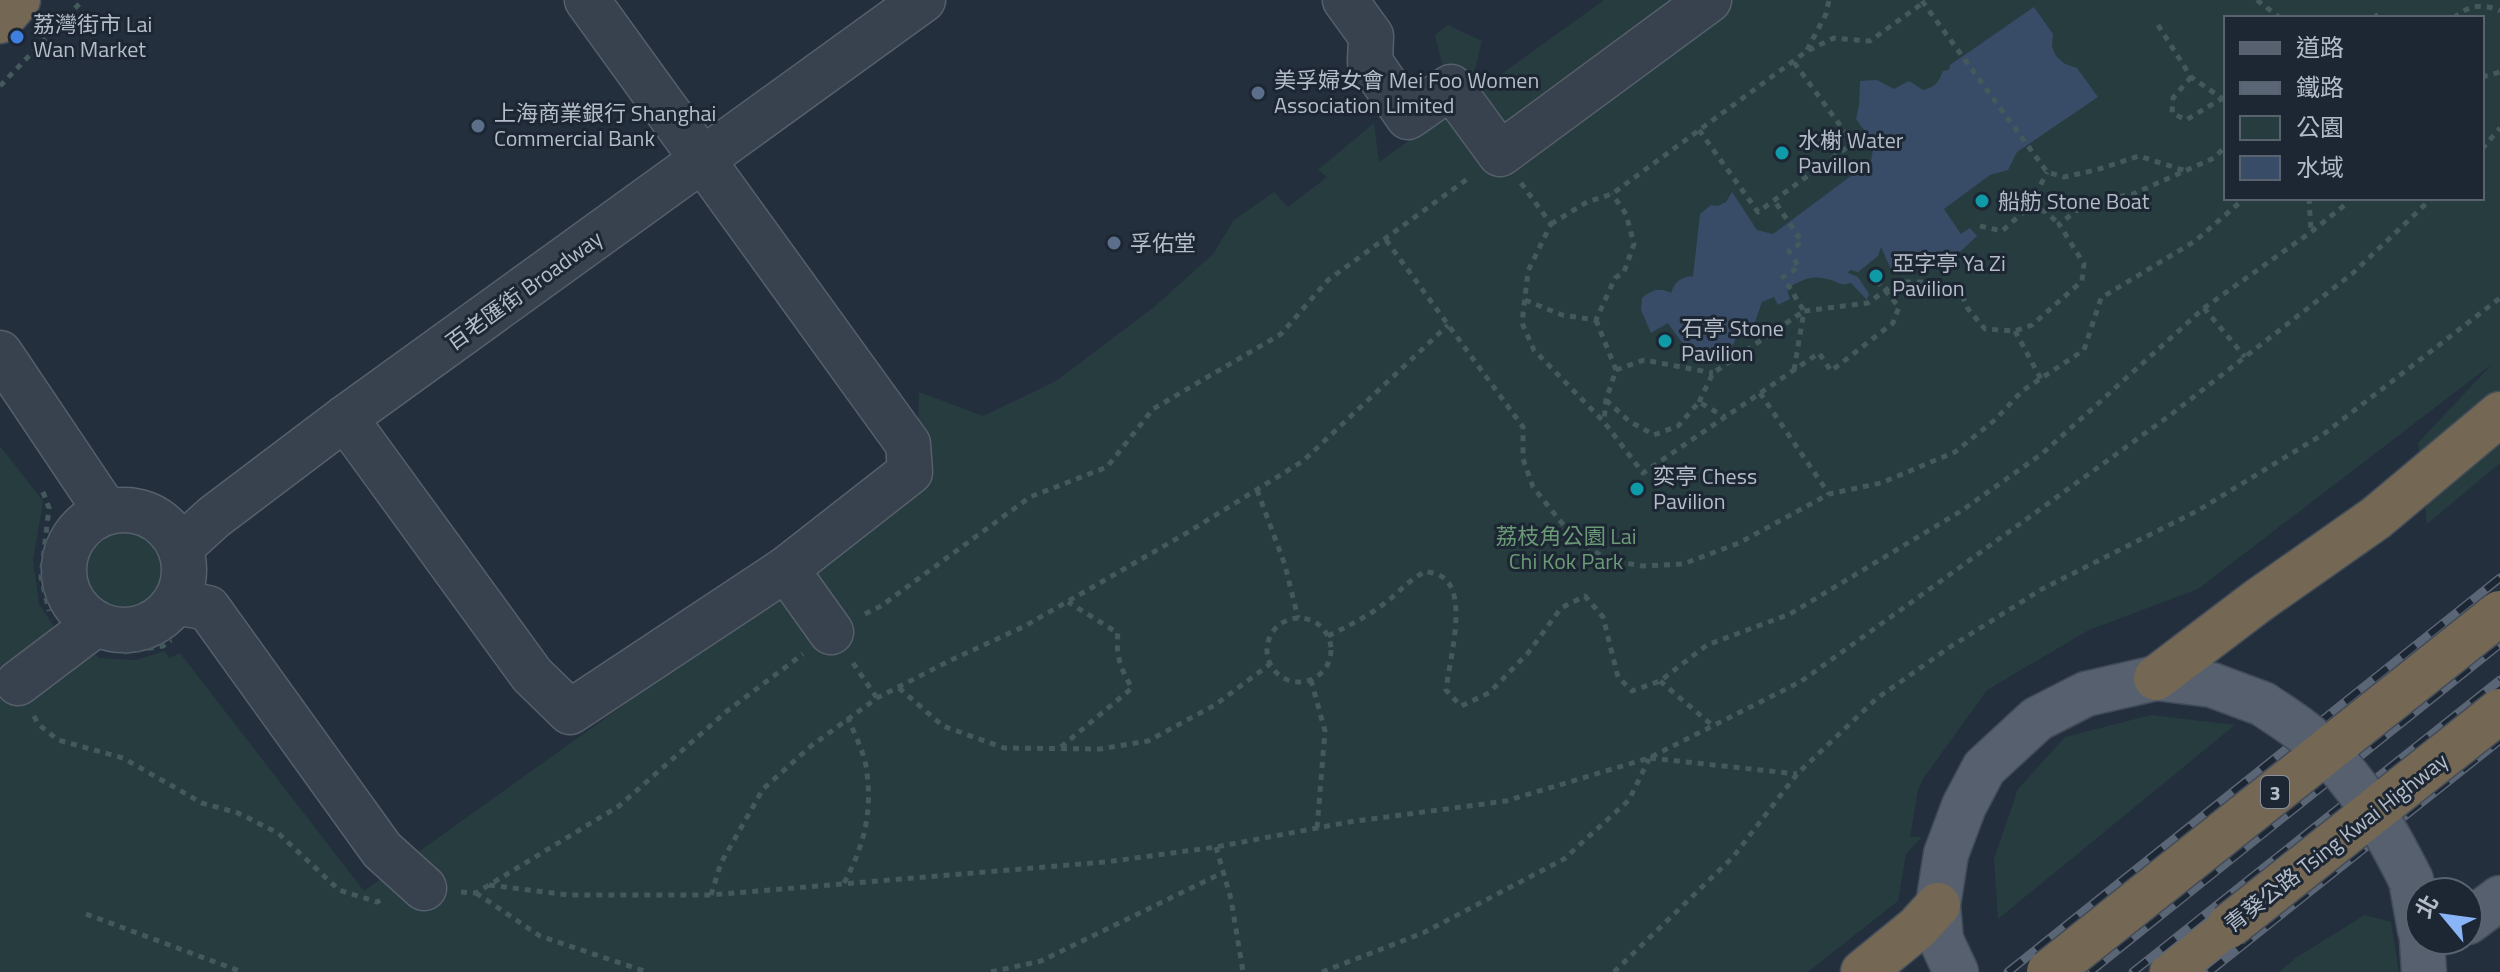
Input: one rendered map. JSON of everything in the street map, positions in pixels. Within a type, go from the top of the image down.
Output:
[{"type":"highway","points":[[0,21],[18,0]]},
{"type":"highway","points":[[2156,678],[2259,600],[2376,518],[2500,414]]},
{"type":"highway","name":"3","points":[[2049,972],[2500,613]]},
{"type":"highway","name":"青葵公路 Tsing Kwai Highway","points":[[2172,972],[2500,711]]},
{"type":"highway","points":[[1866,970],[1917,928],[1938,905]]},
{"type":"main road","points":[[1955,970],[1941,940],[1938,905],[1946,854],[1964,806],[1984,768],[2037,719],[2086,694],[2156,678],[2212,685],[2263,704],[2312,738],[2351,777],[2386,830],[2409,876]]},
{"type":"street","points":[[345,418],[532,675],[570,712],[786,569],[910,472],[908,444],[587,0]]},
{"type":"street","name":"百老匯街 Broadway","points":[[180,548],[214,517],[345,418],[923,0]]},
{"type":"street","points":[[1345,0],[1371,36],[1370,62],[1408,117],[1451,87],[1500,154],[1709,0]]},
{"type":"street","points":[[0,353],[106,511]]},
{"type":"street","points":[[85,631],[82,614],[71,599],[65,583],[64,565],[68,548],[77,532],[106,511],[124,509],[142,512],[158,520],[171,532],[180,548],[184,566],[182,584],[192,605],[382,850],[424,888]]},
{"type":"street","points":[[786,569],[831,632]]},
{"type":"street","points":[[18,683],[85,631],[131,630],[192,605]]},
{"type":"path","points":[[0,86],[83,0]]},
{"type":"path","points":[[1807,51],[1826,14],[1829,0]]},
{"type":"path","points":[[2257,0],[2277,16]]},
{"type":"path","points":[[1873,276],[1899,307],[1893,323],[1831,371],[1819,353],[1643,473],[1604,422],[1534,350],[1522,323],[1528,271],[1551,224],[1587,202],[1612,194],[1807,51],[1834,38],[1870,41],[1922,1],[2047,172],[2064,177],[2139,156],[2186,171]]},
{"type":"path","points":[[2456,16],[2465,9],[2491,3],[2500,11]]},
{"type":"path","points":[[2158,25],[2191,77],[2224,100],[2186,120],[2172,113],[2173,98],[2191,77]]},
{"type":"path","points":[[1699,130],[1758,212],[1853,143],[1793,61]]},
{"type":"path","points":[[2484,147],[2500,128]]},
{"type":"path","points":[[2059,224],[2088,202],[2133,194],[2214,158],[2224,148]]},
{"type":"path","points":[[476,893],[619,806],[727,711],[831,632],[881,606],[1030,497],[1107,467],[1153,409],[1281,334],[1328,280],[1500,154],[1551,224]]},
{"type":"path","points":[[1980,226],[2002,231],[2030,206],[2047,172]]},
{"type":"path","points":[[1604,422],[1606,400],[1616,370],[1596,320],[1615,278],[1624,272],[1634,244],[1626,214],[1612,194]]},
{"type":"path","points":[[1774,200],[1802,242],[1789,251],[1799,267],[1783,277],[1804,311],[1794,371]]},
{"type":"path","points":[[1386,240],[1523,427],[1523,459],[1533,487],[1573,537],[1608,560],[1643,566],[1683,564],[1739,543],[1829,494],[1881,483],[1955,452],[1996,419],[2022,391],[2084,350],[2101,298],[2195,241],[2243,200]]},
{"type":"path","points":[[2309,200],[2311,232]]},
{"type":"path","points":[[1328,636],[1362,619],[1389,600],[1406,582],[1426,571],[1443,577],[1453,590],[1457,610],[1446,690],[1461,706],[1489,693],[1528,653],[1561,608],[1585,596],[1603,617],[1618,677],[1632,691],[1660,681],[1707,645],[1790,614],[1961,511],[2043,453],[2204,308],[2311,232],[2347,200]]},
{"type":"path","points":[[489,885],[568,895],[711,895],[1106,862],[1506,801],[1649,758],[1800,682],[2245,357],[2353,273],[2430,200]]},
{"type":"path","points":[[1606,400],[1629,421],[1654,435],[1678,426],[1699,402],[1713,373],[1804,311],[1868,303],[1897,282],[1924,282],[1962,295],[1968,309],[1985,329],[2015,331],[2032,325],[2082,281],[2084,264],[2059,224],[2046,212],[2030,206]]},
{"type":"path","points":[[1614,972],[1733,857],[1797,774],[1876,699],[1950,647],[2042,589],[2197,511],[2325,433],[2500,298]]},
{"type":"path","points":[[1525,300],[1562,315],[1596,320]]},
{"type":"path","points":[[2204,308],[2245,357]]},
{"type":"path","points":[[711,895],[721,863],[763,789],[811,746],[877,698],[1025,626],[1303,461],[1448,325]]},
{"type":"path","points":[[2015,331],[2041,379]]},
{"type":"path","points":[[1616,370],[1644,360],[1713,373]]},
{"type":"path","points":[[1760,393],[1829,494]]},
{"type":"path","points":[[1699,402],[1725,417]]},
{"type":"path","points":[[40,484],[49,508],[41,561],[43,595],[51,615],[85,631],[91,648],[112,653],[163,646],[180,635],[192,605]]},
{"type":"path","points":[[1257,490],[1285,565],[1298,618]]},
{"type":"path","points":[[1061,748],[1132,688],[1122,671],[1116,648],[1118,633],[1067,602]]},
{"type":"path","points":[[1298,618],[1315,622],[1328,636],[1331,656],[1327,666],[1311,680],[1302,682],[1283,678],[1270,664],[1268,643],[1278,625],[1298,618]]},
{"type":"path","points":[[899,688],[943,726],[1004,748],[1100,749],[1148,741],[1215,705],[1270,664]]},
{"type":"path","points":[[1311,680],[1325,731],[1317,828]]},
{"type":"path","points":[[1660,681],[1713,726]]},
{"type":"path","points":[[18,683],[38,724],[58,740],[123,758],[202,803],[238,813],[278,833],[339,890],[377,902],[424,888],[476,893],[540,936],[647,972]]},
{"type":"path","points":[[844,884],[861,851],[868,817],[866,765],[848,718]]},
{"type":"path","points":[[1649,758],[1797,774]]},
{"type":"path","points":[[1322,972],[1423,933],[1564,859],[1629,800],[1649,758]]},
{"type":"path","points":[[1216,847],[1224,872],[1243,972]]},
{"type":"path","points":[[991,972],[1041,961],[1224,872]]},
{"type":"path","points":[[86,914],[242,972]]},
{"type":"green space","name":"荔枝角公園 Lai Chi Kok Park","points":[[1604,0],[2500,0],[2500,463],[2427,524],[2418,443],[2492,364],[2198,589],[2089,630],[1987,690],[1918,790],[1910,837],[1922,837],[1906,854],[1898,901],[1808,972],[0,972],[0,446],[43,501],[33,560],[39,604],[60,636],[100,658],[136,660],[165,651],[169,658],[180,653],[364,891],[851,542],[917,481],[919,392],[983,416],[1056,381],[1154,307],[1213,254],[1234,220],[1274,192],[1288,207],[1327,177],[1318,170],[1374,123],[1379,162]]},
{"type":"green space","points":[[1448,25],[1482,41],[1473,78],[1446,79],[1435,35]]},
{"type":"green space","points":[[124,522],[142,526],[158,536],[168,552],[172,570],[168,588],[158,604],[142,614],[124,618],[106,614],[90,604],[80,588],[76,570],[80,552],[90,536],[106,526]]},
{"type":"green space","points":[[2151,715],[2235,725],[1998,919],[1994,859],[2018,789],[2065,737]]},
{"type":"green space","points":[[2365,915],[2391,922],[2399,972],[2279,972],[2297,957]]},
{"type":"water","points":[[2034,7],[2053,34],[2052,47],[2056,56],[2065,64],[2077,68],[2098,97],[2017,152],[2008,170],[1990,175],[1944,209],[1961,234],[1970,228],[1977,236],[1961,251],[1931,255],[1909,274],[1893,274],[1881,247],[1878,256],[1858,272],[1850,270],[1848,273],[1858,277],[1869,294],[1867,300],[1851,283],[1843,284],[1819,277],[1803,280],[1787,289],[1790,299],[1778,305],[1774,297],[1762,302],[1754,325],[1741,327],[1726,353],[1705,354],[1691,350],[1668,323],[1651,333],[1641,310],[1642,298],[1656,290],[1671,293],[1679,280],[1693,276],[1700,214],[1711,205],[1726,202],[1732,192],[1757,230],[1773,234],[1871,161],[1874,144],[1856,119],[1860,81],[1877,80],[1894,89],[1909,81],[1923,90],[1931,88],[1943,71],[1949,70],[1950,65]]},
{"type":"railway","points":[[2008,972],[2500,578]]},
{"type":"railway","points":[[2090,972],[2500,644]]},
{"type":"railway","points":[[2133,972],[2500,680]]},
{"type":"railway","points":[[2209,972],[2500,740]]},
{"type":"place","name":"荔灣街市 Lai Wan Market","points":[[17,37]]},
{"type":"place","name":"美孚婦女會 Mei Foo Women Association Limited","points":[[1258,93]]},
{"type":"place","name":"上海商業銀行 Shanghai Commercial Bank","points":[[478,126]]},
{"type":"place","name":"水榭 Water Pavillon","points":[[1782,153]]},
{"type":"place","name":"船舫 Stone Boat","points":[[1982,201]]},
{"type":"place","name":"孚佑堂","points":[[1114,243]]},
{"type":"place","name":"亞字亭 Ya Zi Pavilion","points":[[1876,276]]},
{"type":"place","name":"石亭 Stone Pavilion","points":[[1665,341]]},
{"type":"place","name":"奕亭 Chess Pavilion","points":[[1637,489]]}]
